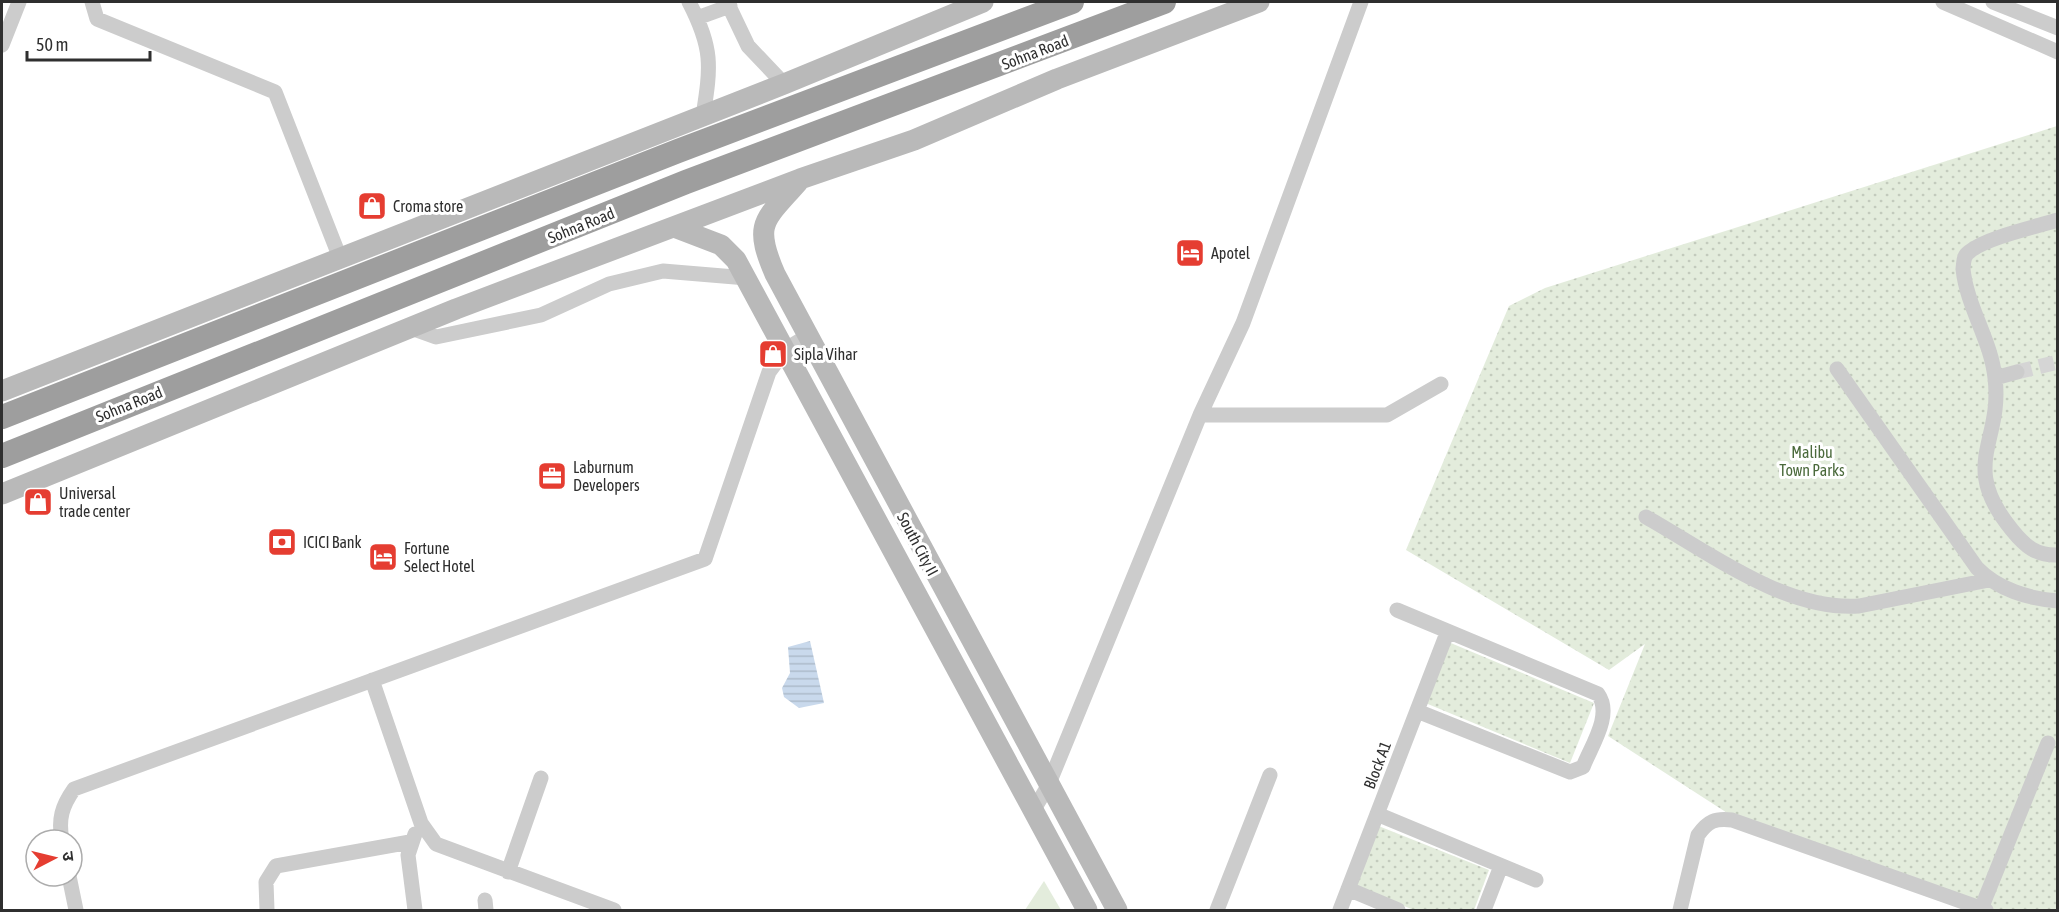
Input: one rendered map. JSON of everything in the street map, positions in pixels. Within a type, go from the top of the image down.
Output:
[{"type":"highway","name":"Sohna Road","points":[[2,417],[678,151],[1072,2]]},
{"type":"highway","name":"Sohna Road","points":[[2,456],[686,182],[1046,48],[1162,2]]},
{"type":"main road","points":[[2,391],[784,84],[983,2]]},
{"type":"main road","points":[[2,494],[411,328],[800,179],[914,140],[1057,79],[1259,2]]},
{"type":"main road","name":"South City II","points":[[800,179],[768,218],[762,230],[763,247],[807,337],[1117,910]]},
{"type":"main road","name":"South City II","points":[[674,227],[721,245],[736,260],[747,278],[1087,910]]},
{"type":"street","points":[[2,45],[20,2]]},
{"type":"street","points":[[92,2],[97,19],[275,92],[340,258]]},
{"type":"street","points":[[689,2],[705,34],[711,70],[703,116]]},
{"type":"street","points":[[1033,811],[1048,786],[1200,415],[1243,323],[1361,2]]},
{"type":"street","points":[[1993,2],[2058,28]]},
{"type":"street","points":[[1951,3],[2058,52]]},
{"type":"street","points":[[697,18],[728,4],[748,46],[784,84]]},
{"type":"street","points":[[2058,220],[1983,244],[1968,252],[1964,258],[1964,280],[1995,378],[1994,406],[1984,464],[1986,487],[2000,516],[2025,546],[2037,552],[2058,555]]},
{"type":"street","points":[[411,328],[436,337],[541,315],[609,284],[663,271],[747,278]]},
{"type":"street","points":[[60,828],[62,806],[74,789],[705,559],[769,372],[786,349],[807,337]]},
{"type":"street","points":[[1837,369],[1977,568],[1989,580],[2017,592],[2058,601]]},
{"type":"street","points":[[1995,378],[2017,372]]},
{"type":"street","points":[[1200,415],[1387,415],[1442,384]]},
{"type":"street","points":[[1646,517],[1774,590],[1802,601],[1839,607],[1859,606],[1989,580]]},
{"type":"street","points":[[1397,610],[1447,633],[1598,694],[1604,702],[1604,714],[1583,767],[1570,772],[1417,711]]},
{"type":"street","name":"Block A1","points":[[1340,910],[1447,633]]},
{"type":"street","points":[[372,680],[421,823],[436,844],[614,910]]},
{"type":"street","points":[[1680,910],[1698,835],[1705,824],[1719,819],[1732,820],[1984,910],[2048,743]]},
{"type":"street","points":[[1217,910],[1270,775]]},
{"type":"street","points":[[508,872],[541,778]]},
{"type":"street","points":[[1377,814],[1536,880]]},
{"type":"street","points":[[415,910],[408,855],[410,842],[421,823]]},
{"type":"street","points":[[267,910],[266,882],[276,866],[410,842]]},
{"type":"street","points":[[1484,910],[1501,866]]},
{"type":"street","points":[[71,888],[76,910]]},
{"type":"street","points":[[1348,889],[1398,910]]},
{"type":"green space","name":"Malibu Town Parks","points":[[2057,126],[2057,910],[1978,910],[1735,818],[1608,736],[1645,644],[1609,670],[1406,550],[1509,306],[1545,288]]},
{"type":"green space","points":[[1446,641],[1594,703],[1570,763],[1423,702]]},
{"type":"green space","points":[[1376,825],[1489,870],[1474,910],[1414,910],[1353,886]]},
{"type":"green space","points":[[1044,881],[1061,910],[1025,910]]},
{"type":"water","points":[[810,641],[824,703],[799,708],[784,697],[782,688],[790,673],[788,647]]},
{"type":"tunnel","points":[[2017,372],[2058,362]]},
{"type":"place","name":"Croma store","points":[[372,206]]},
{"type":"place","name":"Apotel","points":[[1190,253]]},
{"type":"place","name":"Sipla Vihar","points":[[773,354]]},
{"type":"place","name":"Laburnum Developers","points":[[552,476]]},
{"type":"place","name":"Universal trade center","points":[[38,502]]},
{"type":"place","name":"ICICI Bank","points":[[282,542]]},
{"type":"place","name":"Fortune Select Hotel","points":[[383,557]]}]
